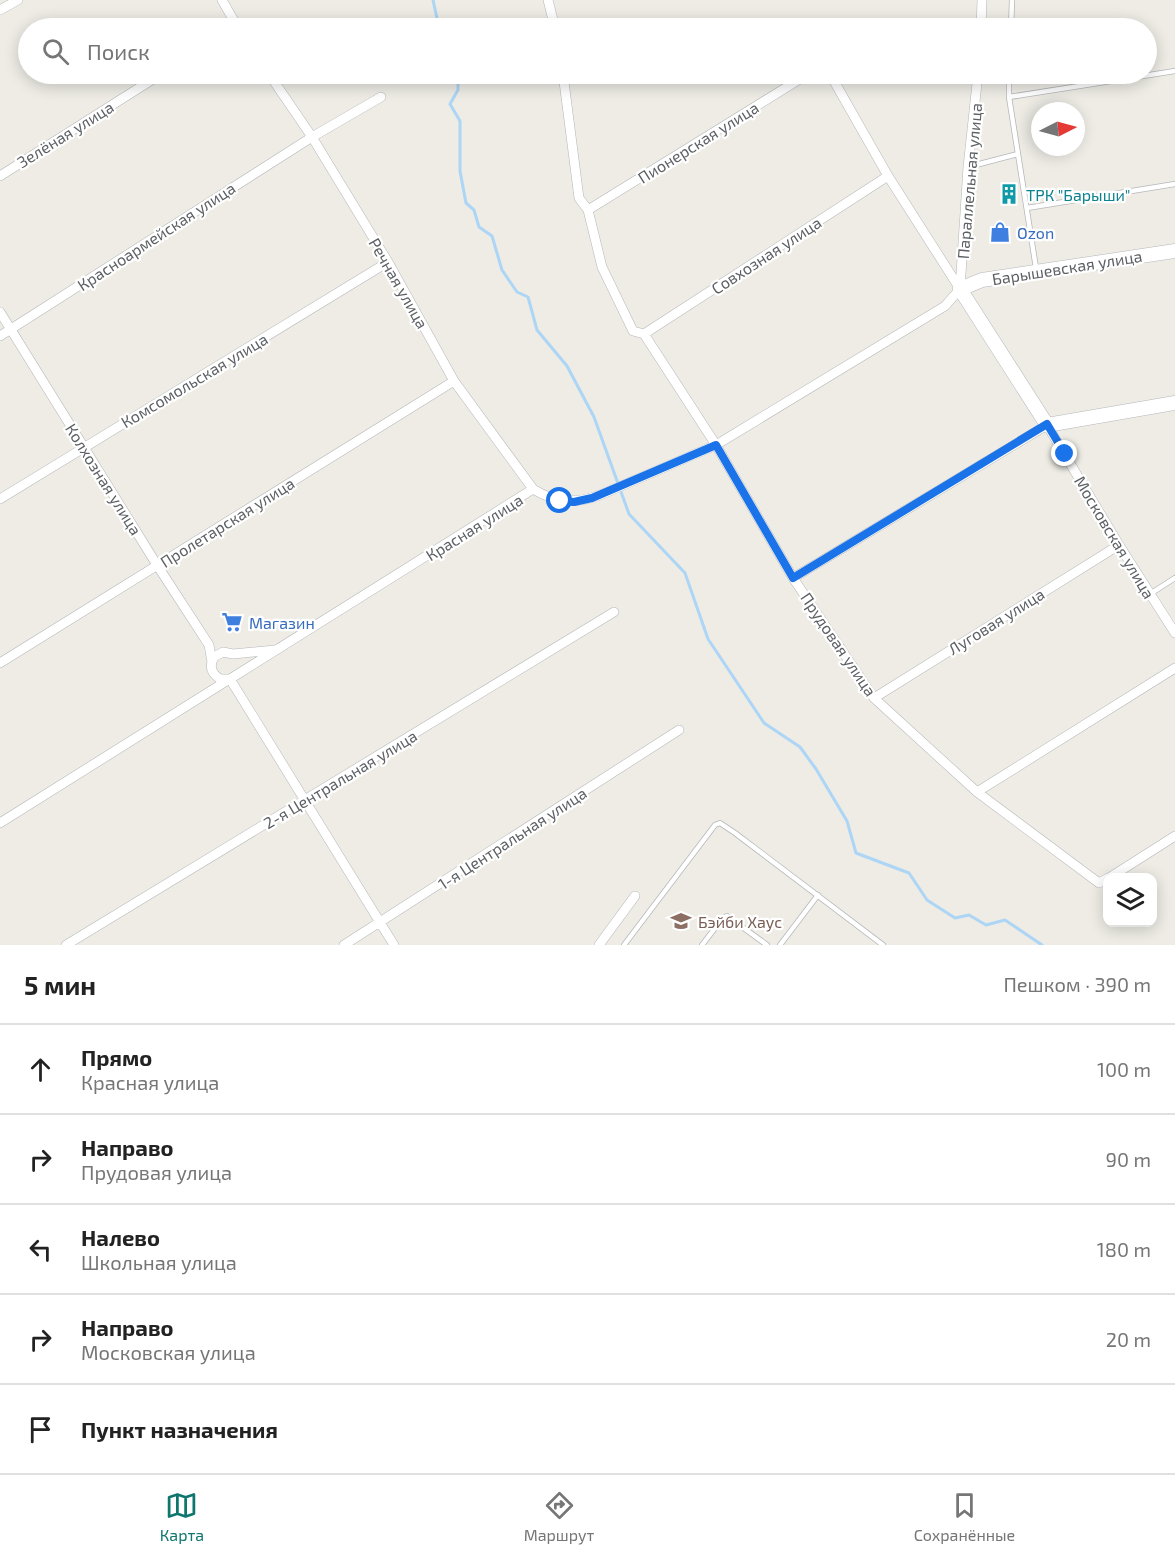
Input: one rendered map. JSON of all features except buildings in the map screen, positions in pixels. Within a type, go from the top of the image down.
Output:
[{"type":"street","points":[[0,10],[18,0]]},
{"type":"street","points":[[222,0],[231,18]]},
{"type":"street","points":[[548,0],[552,18]]},
{"type":"street","points":[[981,18],[982,0]]},
{"type":"street","name":"Зелёная улица","points":[[0,176],[145,84]]},
{"type":"street","name":"Речная улица","points":[[276,84],[312,136],[388,262],[454,381],[533,489]]},
{"type":"street","name":"Прудовая улица","points":[[564,84],[579,198],[588,210],[602,267],[633,331],[644,334],[716,445],[793,578],[874,698],[977,792],[1100,884],[1103,882]]},
{"type":"street","name":"Пионерская улица","points":[[588,210],[792,84]]},
{"type":"street","points":[[836,84],[888,176],[960,290]]},
{"type":"street","name":"Параллельная улица","points":[[960,290],[968,167],[977,84]]},
{"type":"street","name":"Красноармейская улица","points":[[0,336],[312,136],[381,97]]},
{"type":"street","name":"Совхозная улица","points":[[644,334],[888,176]]},
{"type":"street","name":"Барышевская улица","points":[[960,290],[982,280],[1175,251]]},
{"type":"street","name":"Комсомольская улица","points":[[0,499],[388,262]]},
{"type":"street","name":"Московская улица","points":[[960,290],[1047,424],[1175,633]]},
{"type":"street","name":"Красная улица","points":[[0,823],[533,489],[546,498],[560,501],[574,502],[592,498],[716,445],[945,306],[960,290]]},
{"type":"street","name":"Колхозная улица","points":[[0,312],[157,566],[209,645],[212,662]]},
{"type":"street","name":"Пролетарская улица","points":[[0,663],[454,381]]},
{"type":"street","points":[[793,578],[1047,424],[1175,403]]},
{"type":"street","name":"Луговая улица","points":[[874,698],[1119,545]]},
{"type":"street","name":"2-я Центральная улица","points":[[66,945],[614,612]]},
{"type":"street","points":[[209,645],[233,654],[239,662],[238,673],[231,679],[220,679],[215,676],[211,667],[214,657],[223,652]]},
{"type":"street","name":"Красная улица","points":[[233,654],[275,650]]},
{"type":"street","points":[[977,792],[1175,668]]},
{"type":"street","points":[[207,692],[215,676]]},
{"type":"street","points":[[231,679],[394,945]]},
{"type":"street","name":"1-я Центральная улица","points":[[344,945],[679,730]]},
{"type":"street","points":[[1116,873],[1175,836]]},
{"type":"street","points":[[599,945],[634,896]]},
{"type":"lane","points":[[1011,18],[1012,0]]},
{"type":"lane","points":[[1157,74],[1175,71]]},
{"type":"lane","points":[[1010,84],[1009,98],[1037,271]]},
{"type":"lane","points":[[1009,98],[1095,84]]},
{"type":"lane","points":[[968,167],[1018,154]]},
{"type":"lane","points":[[1027,208],[1175,184]]},
{"type":"lane","points":[[1150,594],[1175,578]]},
{"type":"lane","points":[[624,945],[718,824],[724,824],[883,945]]},
{"type":"lane","points":[[780,945],[818,895]]},
{"type":"lane","points":[[702,945],[722,919],[727,916],[767,945]]},
{"type":"waterway","points":[[433,0],[437,18]]},
{"type":"waterway","points":[[458,84],[458,90],[450,104],[460,121],[460,171],[466,203],[474,210],[479,227],[492,236],[502,270],[517,292],[528,297],[537,330],[567,366],[594,417],[629,514],[685,573],[708,639],[764,723],[800,747],[816,769],[847,821],[856,853],[909,873],[927,900],[955,918],[969,915],[986,925],[1005,920],[1042,945]]},
{"type":"place","name":"ТРК \"Барыши\"","points":[[1009,194]]},
{"type":"place","name":"Ozon","points":[[1000,232]]},
{"type":"place","name":"Магазин","points":[[232,622]]},
{"type":"place","name":"Бэйби Хаус","points":[[681,921]]},
{"type":"route","points":[[560,501],[574,502],[605,494],[716,445],[793,578],[1047,424],[1065,454]]}]
